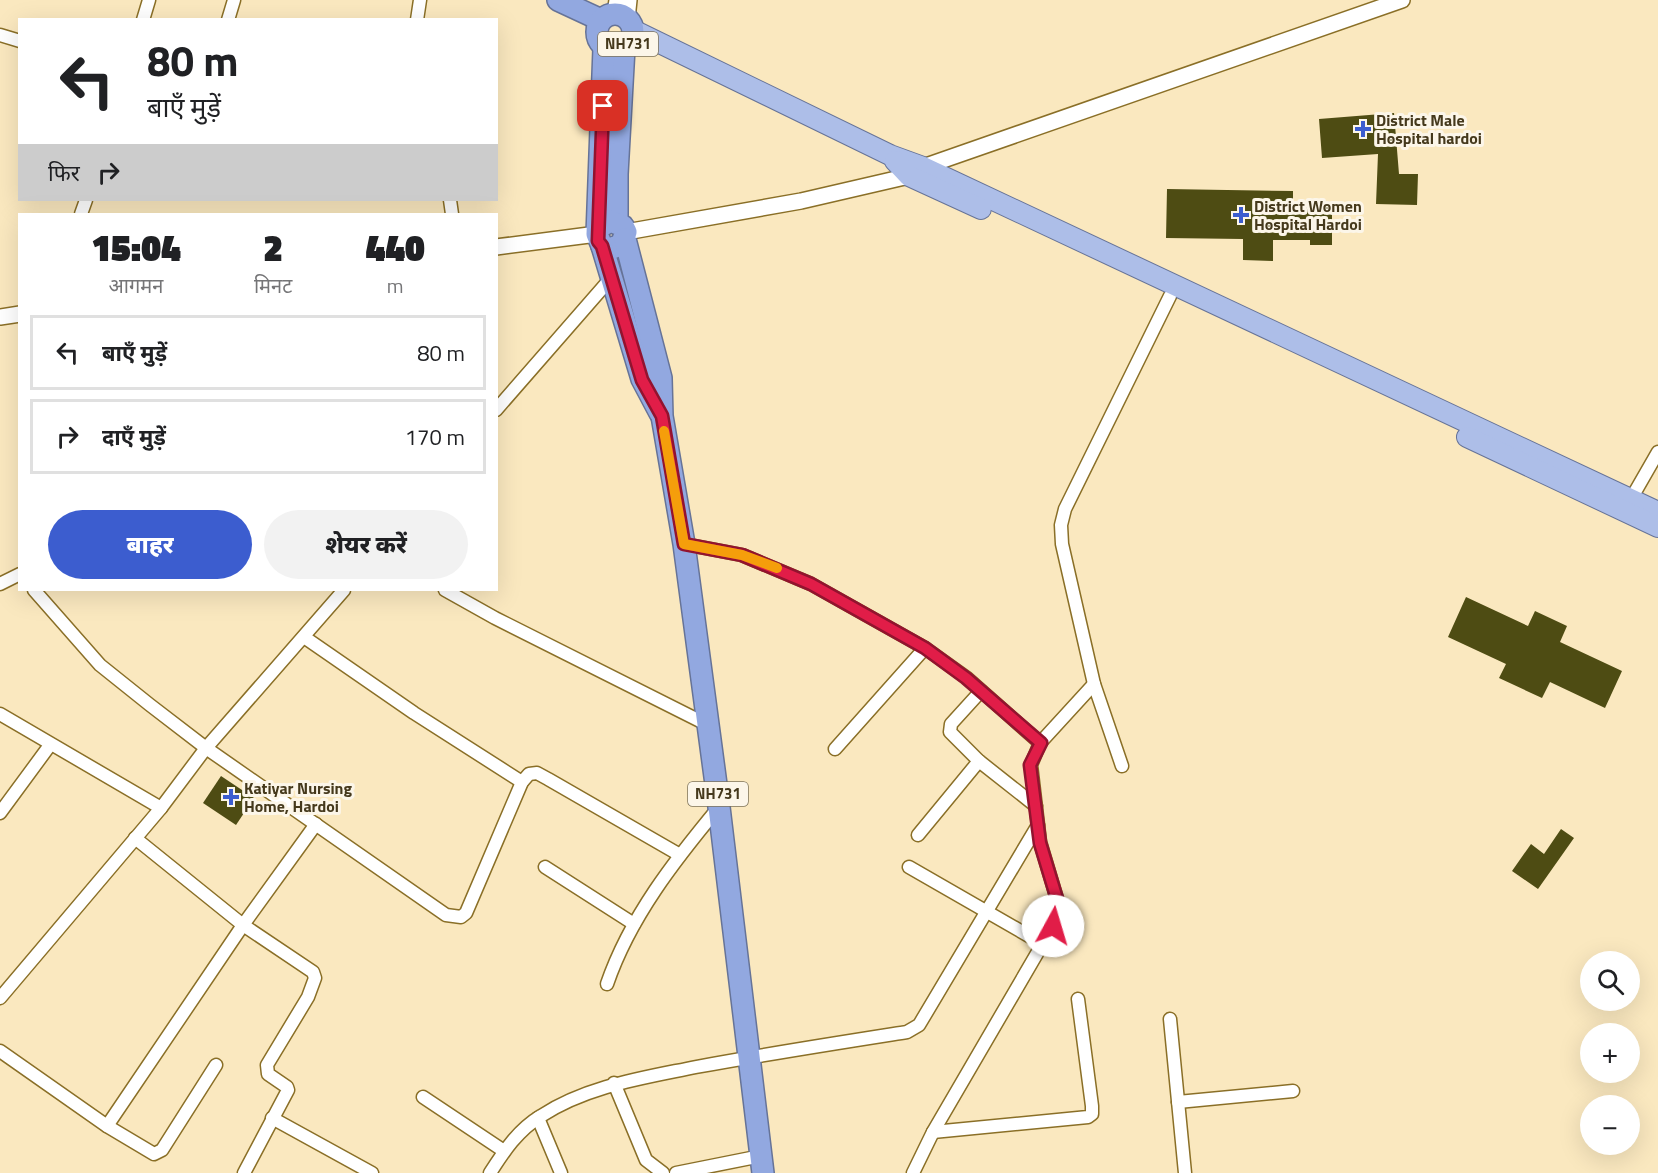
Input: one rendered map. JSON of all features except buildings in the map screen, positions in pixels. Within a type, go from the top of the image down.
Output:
[{"type":"highway","name":"NH731","points":[[558,0],[619,22],[611,234],[612,277],[642,380],[662,416]]},
{"type":"highway","name":"NH731","points":[[611,234],[661,378],[662,416],[684,544],[719,807],[762,1164]]},
{"type":"main road","points":[[619,22],[1170,296],[1658,527]]},
{"type":"main road","points":[[916,171],[1658,512]]},
{"type":"street","points":[[134,0],[149,2],[144,18]]},
{"type":"street","points":[[229,18],[234,0]]},
{"type":"street","points":[[417,18],[420,0]]},
{"type":"street","points":[[498,247],[611,234],[801,201],[916,171],[1402,0]]},
{"type":"street","points":[[0,35],[18,40]]},
{"type":"street","points":[[498,408],[612,277]]},
{"type":"street","points":[[1122,766],[1094,684],[1062,544],[1061,525],[1065,509],[1170,296]]},
{"type":"street","points":[[0,317],[18,314]]},
{"type":"street","points":[[1631,499],[1658,452]]},
{"type":"street","points":[[684,544],[742,555],[811,584],[925,648],[981,691],[1041,743]]},
{"type":"street","points":[[0,584],[18,575]]},
{"type":"street","points":[[35,591],[100,665],[206,748],[446,915],[461,917],[466,913],[522,782],[529,774],[537,774],[680,855]]},
{"type":"street","points":[[0,998],[161,808],[206,748],[344,591]]},
{"type":"street","points":[[447,591],[495,618],[708,725]]},
{"type":"street","points":[[304,637],[414,713],[522,782]]},
{"type":"street","points":[[834,748],[925,648]]},
{"type":"street","points":[[913,1173],[933,1132],[1053,926],[1057,899],[1040,843],[1030,765],[1041,743],[1094,684]]},
{"type":"street","points":[[981,691],[951,724],[950,732],[979,761],[1036,806]]},
{"type":"street","points":[[0,714],[161,808]]},
{"type":"street","points":[[0,813],[50,745]]},
{"type":"street","points":[[918,835],[979,761]]},
{"type":"street","points":[[607,984],[634,924],[680,855],[719,807]]},
{"type":"street","points":[[107,1126],[243,925],[316,824]]},
{"type":"street","points":[[490,1173],[504,1151],[523,1129],[538,1118],[614,1083],[748,1057],[907,1032],[919,1025],[1038,825]]},
{"type":"street","points":[[135,838],[243,925],[313,972],[315,978],[308,997],[267,1065],[268,1074],[287,1086],[288,1090],[244,1173]]},
{"type":"street","points":[[545,867],[634,924]]},
{"type":"street","points":[[909,867],[1043,944]]},
{"type":"street","points":[[933,1132],[1088,1117],[1092,1114],[1078,999]]},
{"type":"street","points":[[1170,1019],[1185,1173]]},
{"type":"street","points":[[0,1051],[107,1126],[149,1152],[158,1154],[216,1065]]},
{"type":"street","points":[[614,1083],[646,1160],[653,1168],[663,1173]]},
{"type":"street","points":[[1179,1102],[1293,1090]]},
{"type":"street","points":[[423,1097],[504,1151]]},
{"type":"street","points":[[272,1118],[372,1173]]},
{"type":"street","points":[[538,1118],[561,1173]]},
{"type":"street","points":[[676,1173],[762,1164]]},
{"type":"slow traffic","points":[[664,431],[684,544],[742,555],[777,568]]},
{"type":"place","name":"District Male Hospital hardoi","points":[[1363,129]]},
{"type":"place","name":"District Women Hospital Hardoi","points":[[1241,215]]},
{"type":"place","name":"Katiyar Nursing Home, Hardoi","points":[[231,797]]},
{"type":"route","points":[[603,106],[598,241],[602,246],[642,380],[662,416],[684,544],[742,555],[811,584],[925,648],[966,678],[1041,743],[1030,765],[1040,843],[1057,899],[1053,926]]}]
